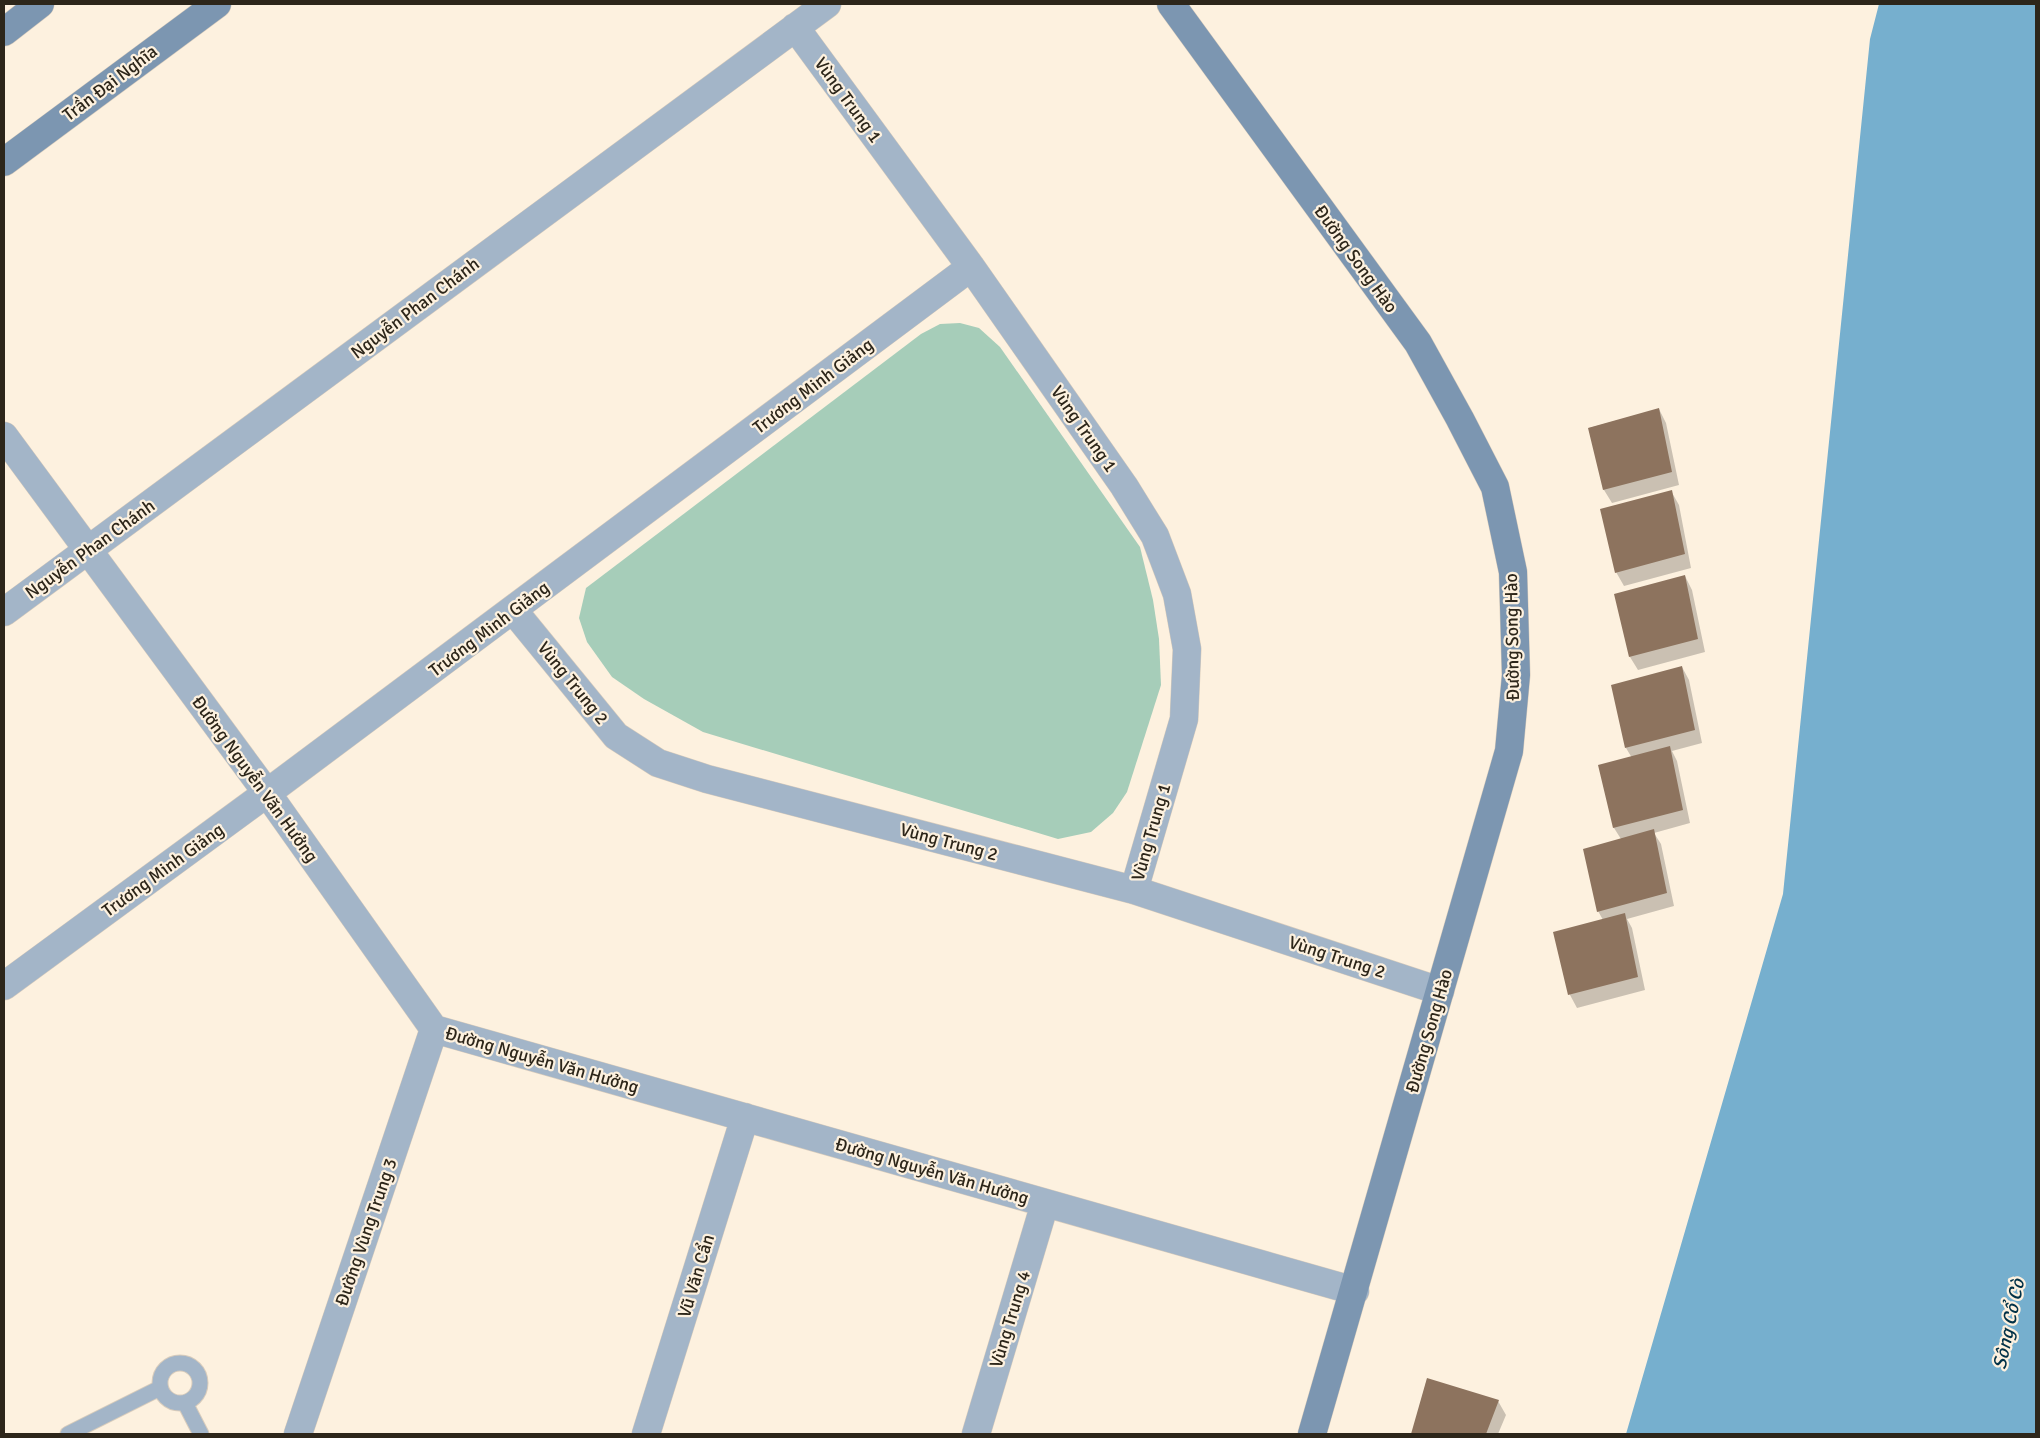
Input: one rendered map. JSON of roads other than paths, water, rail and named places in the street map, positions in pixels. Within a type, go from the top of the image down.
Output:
[{"type":"street","points":[[4,32],[40,4]]},
{"type":"street","name":"Trần Đại Nghĩa","points":[[4,162],[217,4]]},
{"type":"street","name":"Nguyễn Phan Chánh","points":[[4,612],[827,4]]},
{"type":"street","name":"Đường Song Hào","points":[[1170,4],[1418,343],[1495,487],[1513,572],[1516,675],[1509,751],[1355,1291],[1312,1434]]},
{"type":"street","name":"Vùng Trung 1","points":[[795,27],[971,268],[1124,486],[1155,536],[1177,594],[1187,649],[1184,719],[1134,890]]},
{"type":"street","name":"Trương Minh Giảng","points":[[4,986],[267,793],[971,268]]},
{"type":"street","name":"Đường Nguyễn Văn Hưởng","points":[[4,436],[267,793],[434,1029],[1355,1291]]},
{"type":"street","name":"Vùng Trung 2","points":[[513,610],[616,736],[658,763],[707,779],[1134,890],[1440,992]]},
{"type":"street","name":"Đường Vùng Trung 3","points":[[298,1434],[434,1029]]},
{"type":"street","name":"Vũ Văn Cẩn","points":[[646,1434],[745,1117]]},
{"type":"street","name":"Vùng Trung 4","points":[[976,1434],[1045,1203]]},
{"type":"lane","points":[[175,1364],[185,1364],[194,1369],[200,1378],[199,1388],[194,1398],[186,1403],[175,1402],[166,1397],[160,1388],[161,1378],[166,1369],[175,1364]]},
{"type":"lane","points":[[68,1434],[160,1388]]},
{"type":"lane","points":[[186,1403],[201,1434]]},
{"type":"water","name":"Sông Cổ Cò","points":[[1879,4],[2036,4],[2036,1434],[1626,1434],[1783,894],[1870,39]]}]
